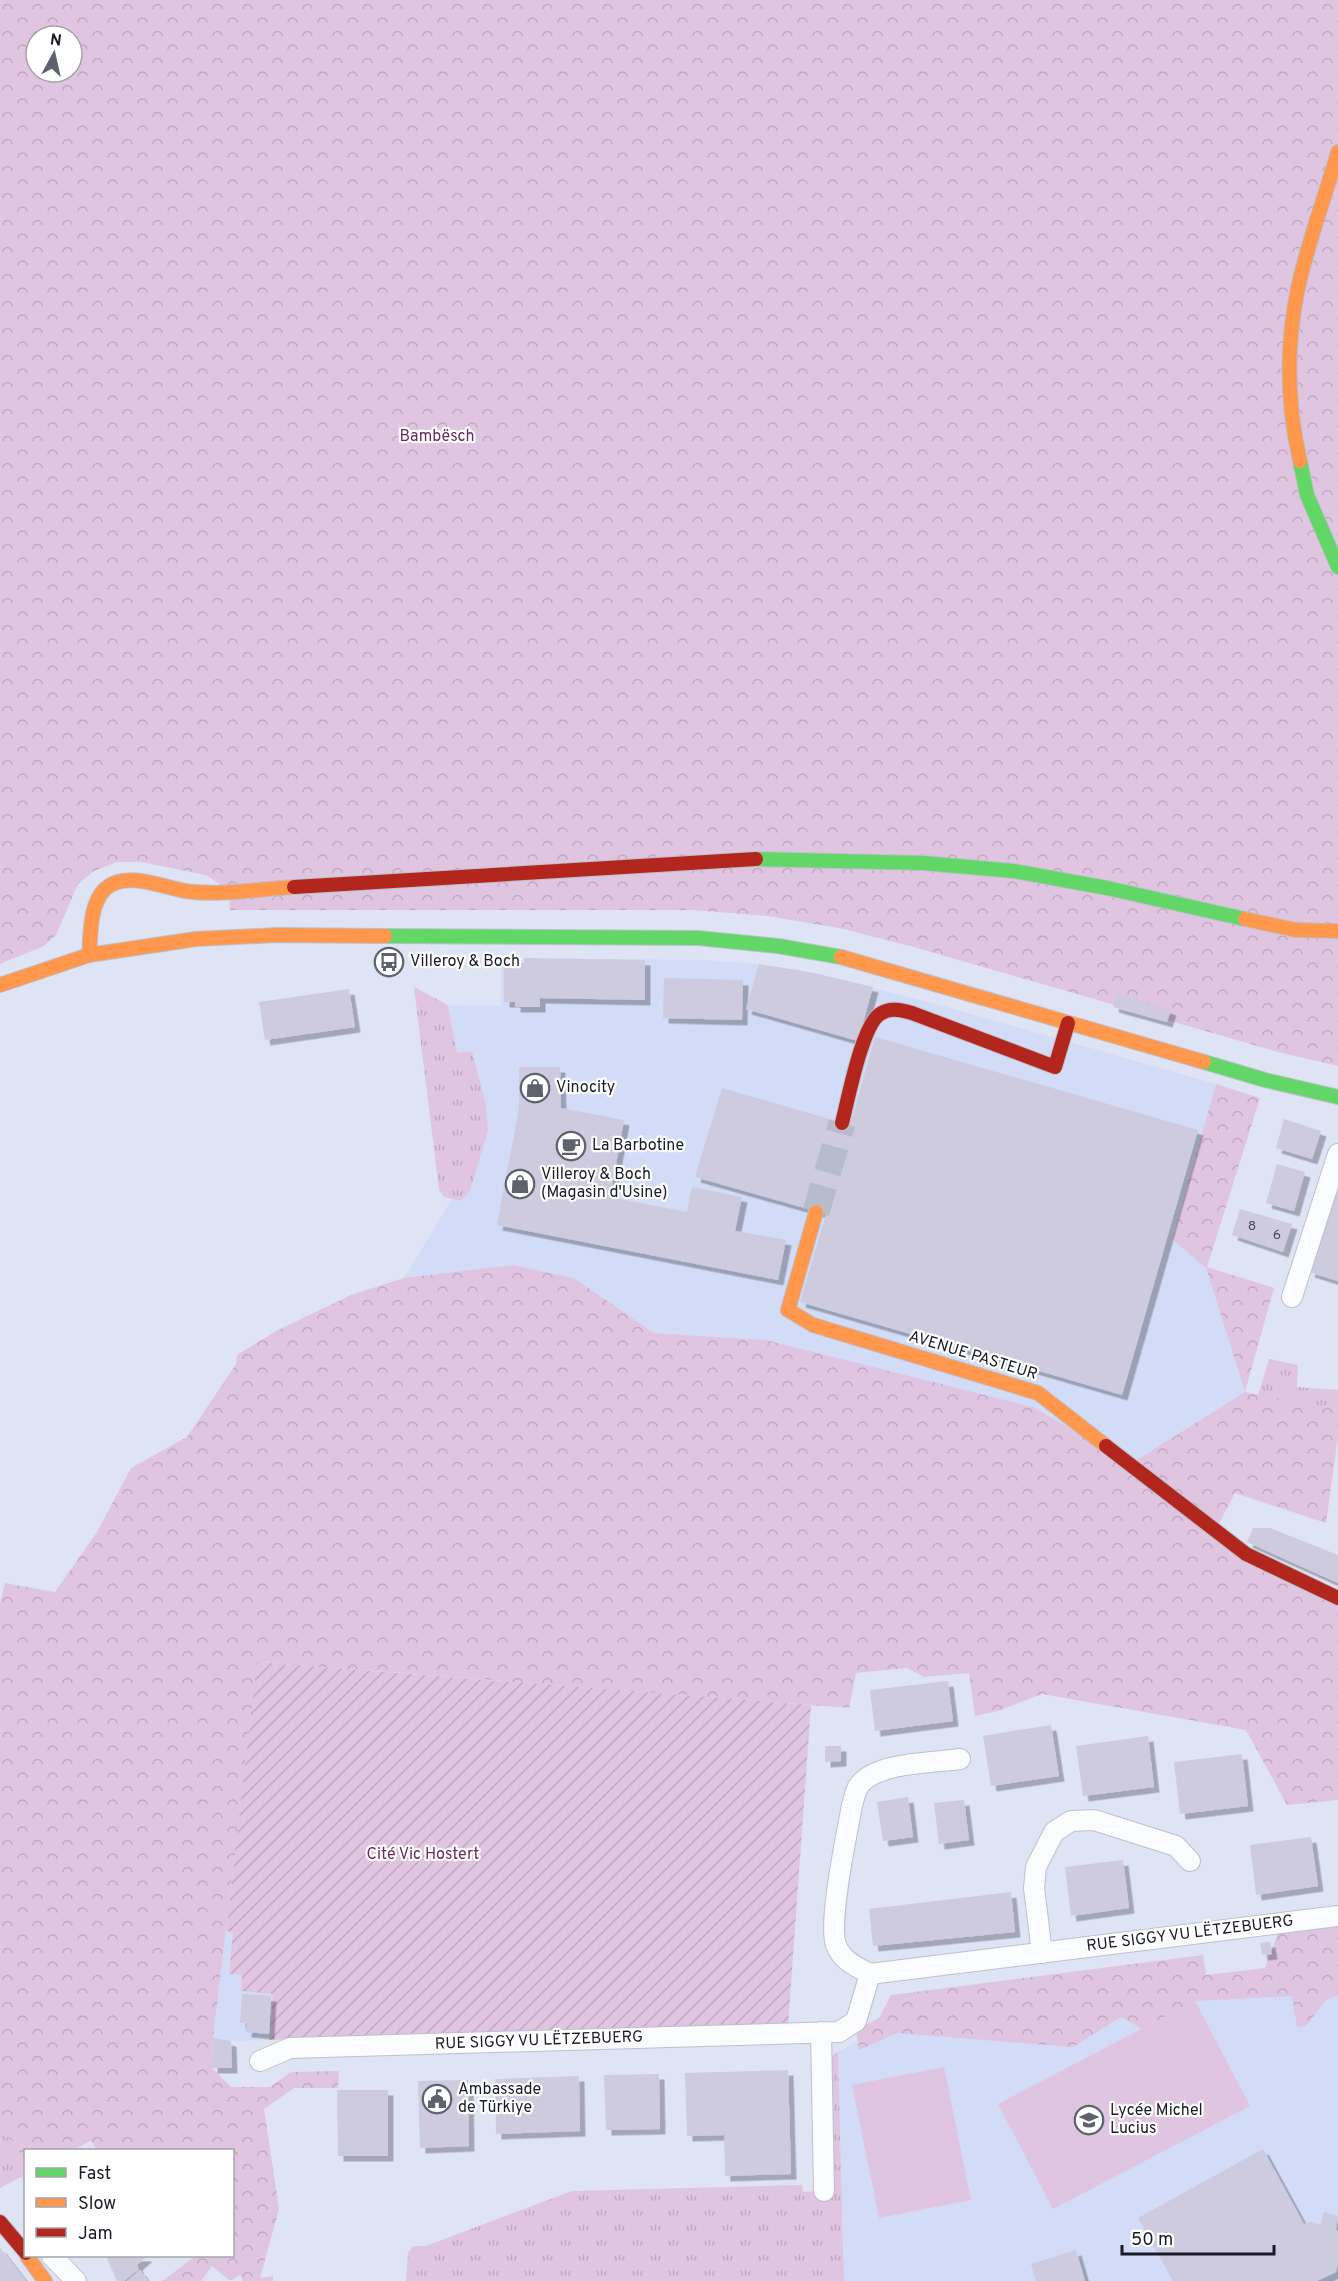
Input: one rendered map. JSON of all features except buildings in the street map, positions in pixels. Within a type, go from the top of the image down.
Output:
[{"type":"main road","points":[[1338,152],[1298,289],[1289,360],[1292,426],[1307,495],[1338,567]]},
{"type":"main road","points":[[89,955],[98,899],[106,888],[118,882],[138,880],[187,891],[229,891],[764,860],[923,863],[1014,871],[1107,888],[1296,930],[1338,931]]},
{"type":"main road","points":[[0,985],[89,955],[196,939],[277,935],[698,938],[832,954],[1265,1080],[1338,1097]]},
{"type":"main road","points":[[842,1123],[867,1033],[876,1016],[894,1008],[1055,1067],[1068,1023]]},
{"type":"main road","name":"AVENUE PASTEUR","points":[[816,1212],[788,1310],[813,1325],[1038,1393],[1246,1554],[1338,1598]]},
{"type":"main road","points":[[0,2222],[24,2249]]},
{"type":"main road","points":[[29,2257],[45,2281]]},
{"type":"street","points":[[1292,1297],[1338,1154]]},
{"type":"street","points":[[870,1974],[848,1963],[836,1945],[833,1923],[852,1805],[857,1788],[872,1774],[889,1768],[960,1759]]},
{"type":"street","points":[[1042,1953],[1034,1888],[1036,1867],[1054,1832],[1071,1821],[1094,1820],[1176,1846],[1190,1861]]},
{"type":"street","name":"RUE SIGGY VU LËTZEBUERG","points":[[260,2061],[290,2048],[839,2032],[856,2021],[870,1974],[1338,1916]]},
{"type":"street","points":[[822,2032],[824,2191]]},
{"type":"street","points":[[53,2257],[76,2281]]},
{"type":"shaded area","points":[[524,958],[704,960],[759,964],[814,973],[943,1006],[1216,1084],[1172,1238],[1206,1268],[1245,1392],[1130,1464],[1032,1407],[766,1340],[654,1333],[574,1278],[512,1265],[404,1278],[452,1199],[461,1201],[485,1100],[472,1051],[457,1053],[448,1005],[501,1006],[502,963],[523,963]]},
{"type":"shaded area","points":[[226,1931],[233,1932],[242,1975],[241,1991],[273,1994],[269,2040],[231,2041],[232,2068],[212,2068],[213,2038]]},
{"type":"shaded area","name":"Lycée Michel Lucius","points":[[1338,1965],[1338,2281],[844,2281],[838,2052],[893,2023]]},
{"type":"green space","name":"Bambësch","points":[[0,0],[1338,0],[1338,1066],[1278,1052],[910,946],[839,928],[767,916],[692,910],[230,910],[229,891],[206,875],[141,862],[117,862],[94,871],[78,884],[56,935],[44,946],[0,964]]},
{"type":"green space","points":[[414,987],[448,1005],[457,1053],[472,1051],[485,1100],[488,1131],[470,1190],[461,1201],[444,1197],[439,1190]]},
{"type":"green space","points":[[1216,1084],[1260,1098],[1207,1267],[1274,1288],[1245,1392],[1206,1268],[1172,1239]]},
{"type":"green space","points":[[513,1265],[574,1278],[654,1333],[766,1340],[1033,1407],[1130,1464],[1245,1392],[1338,1409],[1338,1437],[1326,1523],[1235,1493],[1215,1531],[1338,1598],[1338,1800],[1287,1805],[1246,1730],[1042,1694],[998,1711],[975,1716],[969,1673],[924,1677],[907,1668],[856,1673],[849,1708],[258,1662],[213,2038],[212,2068],[231,2087],[270,2087],[291,2072],[339,2071],[338,2088],[294,2088],[264,2109],[279,2209],[260,2278],[273,2276],[273,2281],[243,2281],[240,2274],[233,2280],[229,2280],[212,2266],[201,2281],[162,2281],[193,2257],[234,2257],[234,2149],[96,2149],[91,2141],[74,2149],[24,2149],[24,2160],[11,2140],[0,2132],[0,1604],[5,1583],[55,1592],[97,1532],[131,1468],[187,1437],[236,1364],[237,1355],[276,1331],[351,1295],[404,1278]]},
{"type":"green space","points":[[1269,1359],[1298,1365],[1297,1387],[1338,1390],[1338,1409],[1258,1395]]},
{"type":"green space","name":"Cité Vic Hostert","points":[[257,1662],[811,1705],[788,2026],[269,2040],[273,1994],[241,1991],[242,1975],[229,1974],[233,1932],[226,1931]]},
{"type":"green space","points":[[1338,1924],[1338,1995],[1326,2000],[1306,2026],[1297,2027],[1292,1996],[1195,2001],[1142,2029],[1121,2017],[1073,2047],[897,2033],[859,2050],[856,2030],[879,2018],[891,1995],[1203,1955],[1206,1975],[1265,1968],[1279,1931]]},
{"type":"green space","points":[[1195,2001],[1250,2106],[1053,2209],[998,2104]]},
{"type":"green space","points":[[838,2052],[844,2281],[406,2281],[408,2253],[413,2246],[426,2246],[572,2191],[802,2185],[803,2192],[824,2191],[821,2063]]},
{"type":"green space","points":[[944,2067],[971,2200],[879,2218],[852,2085]]},
{"type":"green space","points":[[0,2132],[19,2150],[24,2162],[24,2176],[0,2188]]},
{"type":"tunnel","points":[[816,1212],[842,1123]]},
{"type":"traffic: fast","points":[[1300,461],[1307,495],[1338,567]]},
{"type":"traffic: fast","points":[[756,859],[923,863],[1014,871],[1107,888],[1245,919]]},
{"type":"traffic: fast","points":[[385,936],[698,938],[778,946],[841,957]]},
{"type":"traffic: fast","points":[[1204,1062],[1265,1080],[1338,1097]]},
{"type":"traffic: slow","points":[[1300,461],[1290,397],[1291,331],[1302,271],[1338,152]]},
{"type":"traffic: slow","points":[[89,955],[93,912],[100,896],[113,883],[144,881],[185,891],[212,893],[294,887]]},
{"type":"traffic: slow","points":[[1245,919],[1296,930],[1338,931]]},
{"type":"traffic: slow","points":[[0,985],[89,955],[196,939],[277,935],[385,936]]},
{"type":"traffic: slow","points":[[841,957],[1204,1062]]},
{"type":"traffic: slow","points":[[816,1212],[788,1310],[813,1325],[1038,1393],[1106,1446]]},
{"type":"traffic: slow","points":[[28,2257],[45,2281]]},
{"type":"traffic: jam","points":[[294,887],[756,859]]},
{"type":"traffic: jam","points":[[842,1123],[867,1032],[873,1021],[888,1010],[912,1013],[1055,1067],[1068,1023]]},
{"type":"traffic: jam","points":[[1106,1446],[1246,1554],[1338,1598]]},
{"type":"traffic: jam","points":[[0,2222],[24,2251]]},
{"type":"place","name":"Villeroy & Boch","points":[[389,962]]},
{"type":"place","name":"Vinocity","points":[[535,1088]]},
{"type":"place","name":"La Barbotine","points":[[571,1146]]},
{"type":"place","name":"Villeroy & Boch (Magasin d'Usine)","points":[[520,1184]]},
{"type":"place","name":"Ambassade de Türkiye","points":[[437,2099]]},
{"type":"place","name":"Lycée Michel Lucius","points":[[1089,2120]]}]
